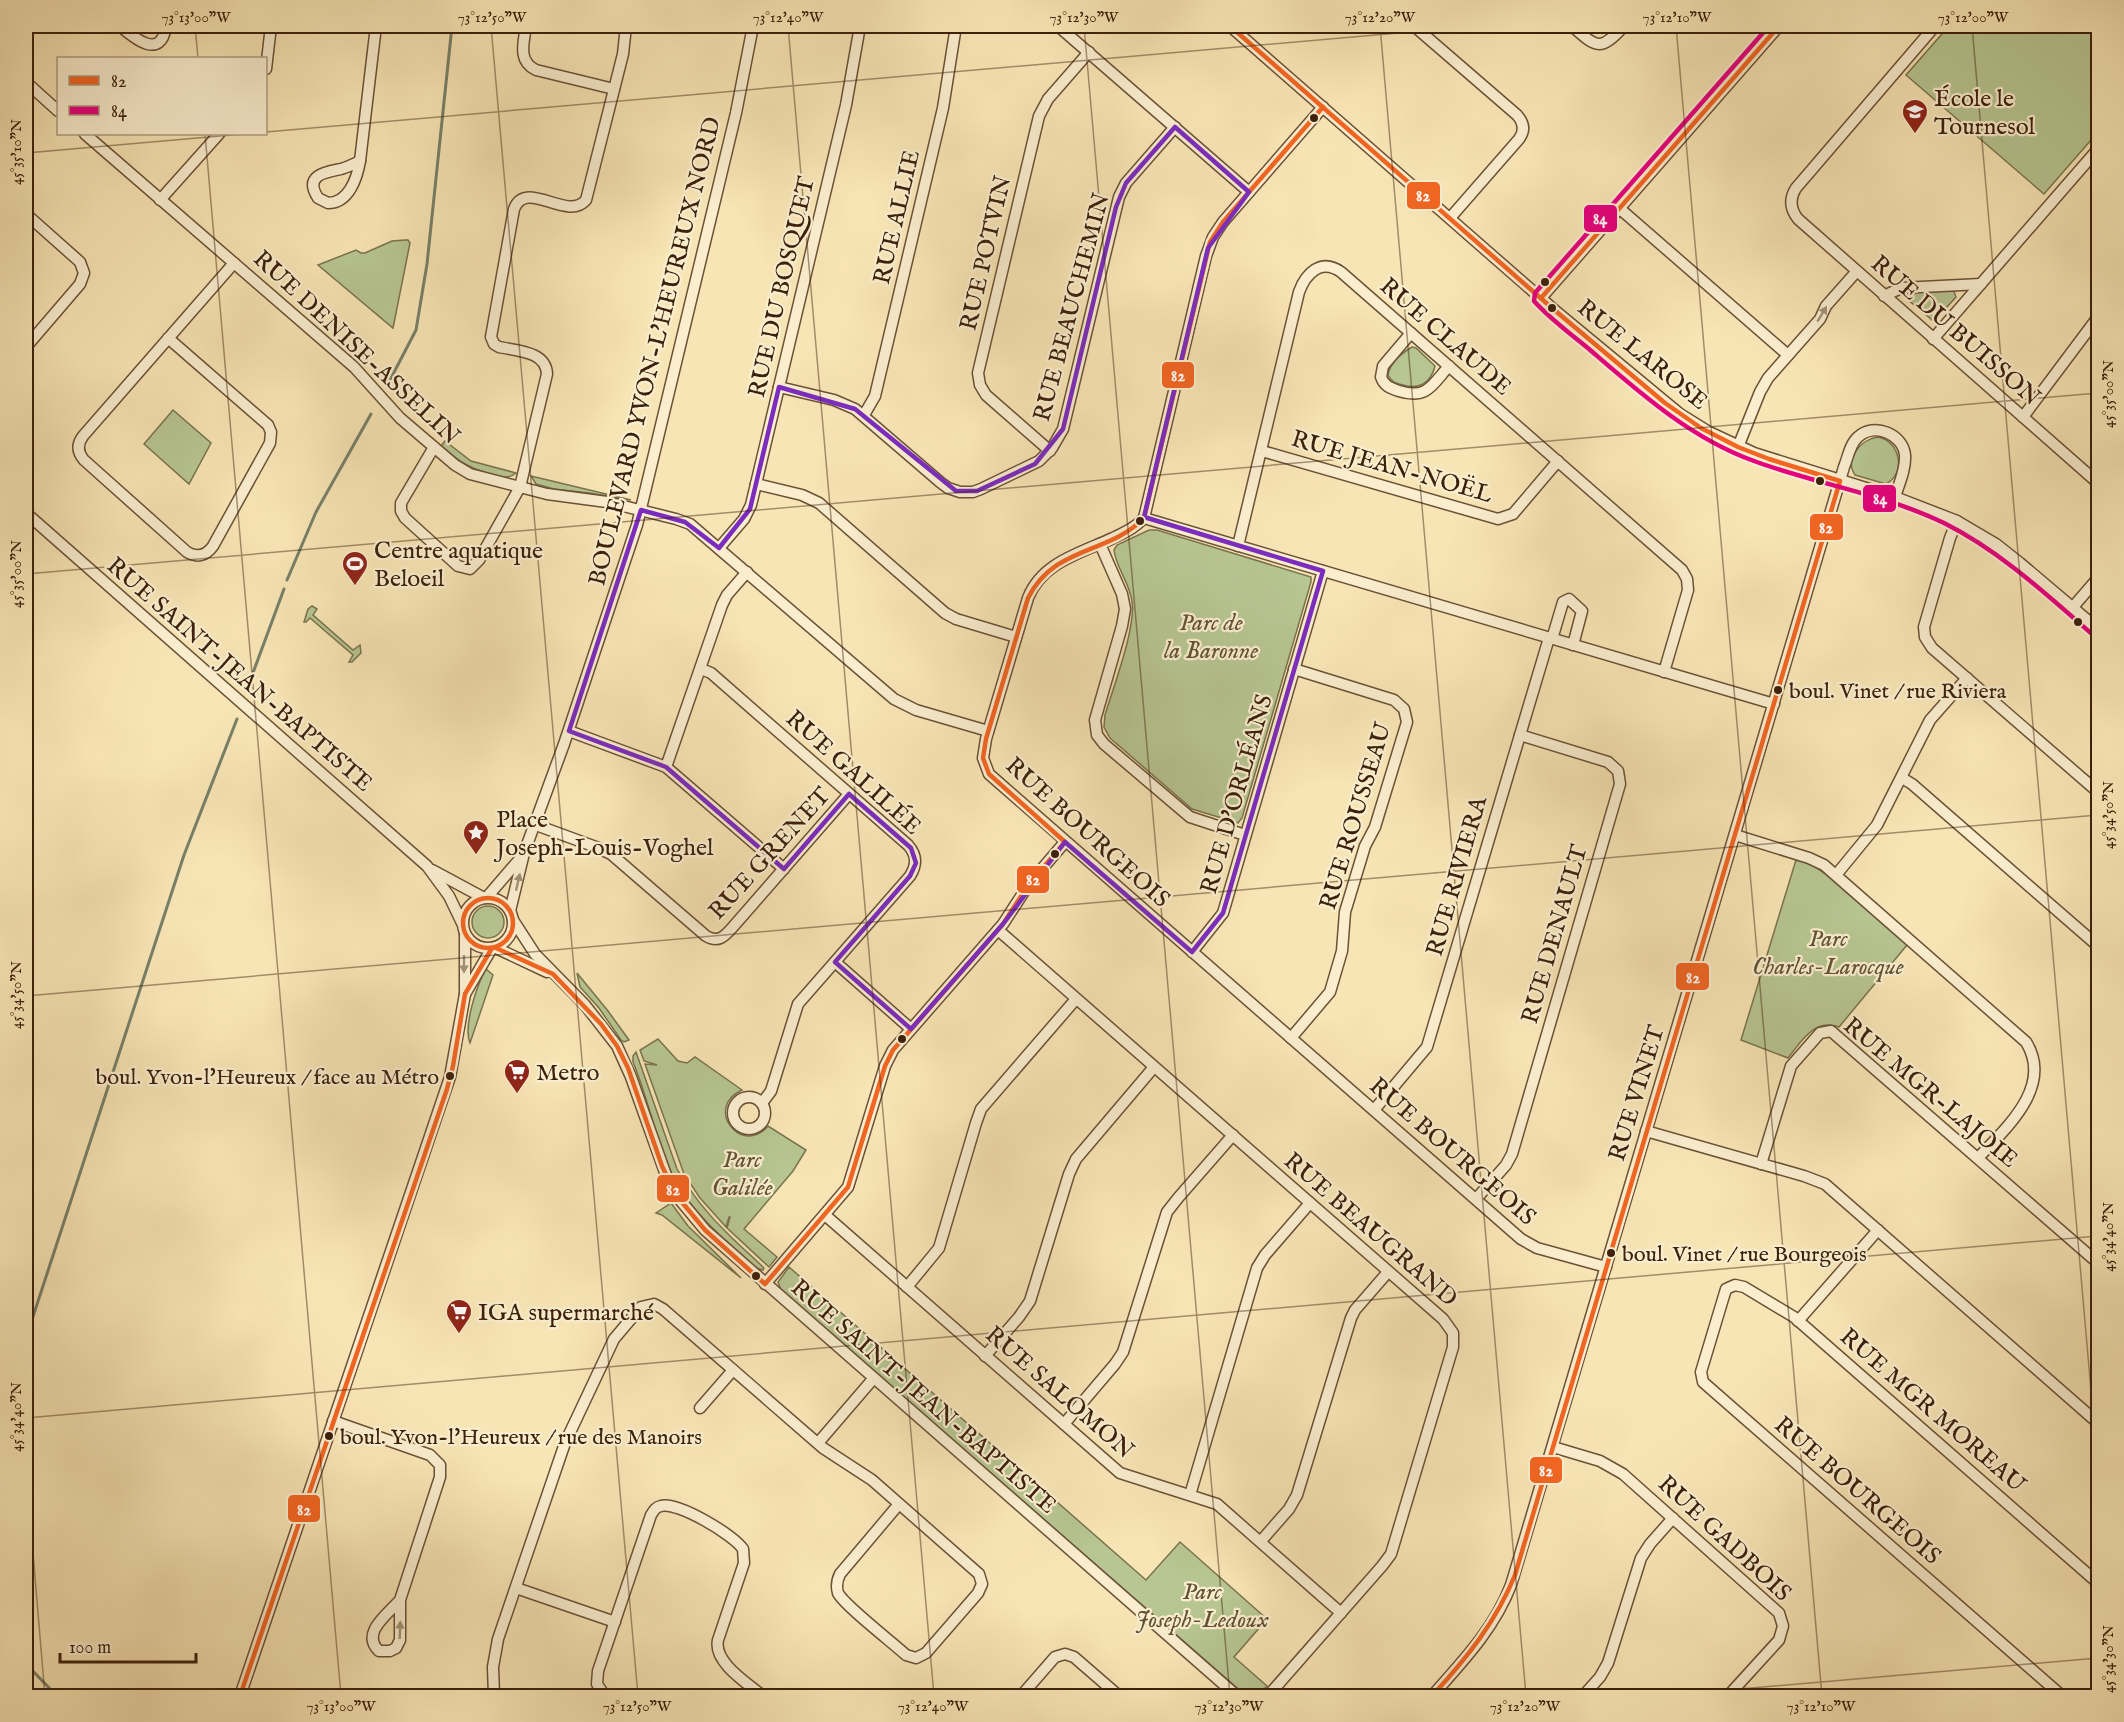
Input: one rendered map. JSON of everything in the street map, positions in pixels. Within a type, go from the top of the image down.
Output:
[{"type":"street","points":[[120,26],[139,42],[147,44],[153,44],[161,39],[166,26]]},
{"type":"street","points":[[267,60],[271,26]]},
{"type":"street","points":[[360,161],[342,169],[320,174],[313,187],[318,198],[328,203],[340,200],[354,183],[360,161],[376,26]]},
{"type":"street","points":[[526,26],[523,54],[525,62],[531,68],[614,89]]},
{"type":"street","points":[[434,447],[403,498],[401,511],[405,518],[463,568],[470,569],[476,565],[520,487],[547,371],[544,363],[538,357],[499,347],[491,337],[514,208],[519,200],[526,197],[572,207],[585,202],[589,194],[623,54],[626,26]]},
{"type":"street","name":"BOULEVARD YVON-L'HEUREUX NORD","points":[[512,916],[524,853],[569,731],[641,510],[736,113],[753,26]]},
{"type":"street","name":"RUE DU BOSQUET","points":[[719,548],[747,516],[756,483],[846,105],[860,26]]},
{"type":"street","name":"RUE ALLIE","points":[[864,416],[875,396],[943,108],[956,26]]},
{"type":"street","points":[[1058,26],[1249,192]]},
{"type":"street","name":"RUE LAROSE","points":[[1230,26],[1541,298],[1665,403],[1709,432],[1738,447],[1769,459],[1895,497],[1957,521],[2004,550],[2098,629]]},
{"type":"street","points":[[1414,26],[1517,115],[1523,126],[1519,139],[1450,218]]},
{"type":"street","points":[[1572,26],[1591,42],[1599,44],[1610,41],[1624,26]]},
{"type":"street","points":[[1541,298],[1779,26]]},
{"type":"street","name":"RUE DU BUISSON","points":[[1935,26],[1799,184],[1793,194],[1791,204],[1798,219],[2098,483]]},
{"type":"street","name":"RUE POTVIN","points":[[1050,450],[986,395],[980,385],[978,373],[1039,116],[1048,99],[1089,52]]},
{"type":"street","points":[[26,82],[57,110]]},
{"type":"street","points":[[1323,107],[1219,227],[1208,248],[1144,518],[1774,704]]},
{"type":"street","name":"RUE BEAUCHEMIN","points":[[779,387],[840,402],[864,416],[941,483],[956,491],[969,492],[981,489],[1031,466],[1050,450],[1064,426],[1117,201],[1126,183],[1174,128]]},
{"type":"street","name":"RUE DENISE-ASSELIN","points":[[86,135],[354,367],[386,405],[455,465],[470,474],[520,487],[556,495],[597,500],[686,522],[894,699],[916,710],[988,731]]},
{"type":"street","points":[[160,200],[218,135]]},
{"type":"street","points":[[1933,339],[2098,149]]},
{"type":"street","points":[[1619,208],[1788,356]]},
{"type":"street","points":[[26,214],[80,262],[84,273],[80,284],[26,347]]},
{"type":"street","points":[[168,338],[268,424],[271,432],[270,443],[213,546],[208,552],[200,555],[187,552],[84,460],[79,444],[83,436],[168,338],[234,263]]},
{"type":"street","name":"RUE CLAUDE","points":[[1238,546],[1299,292],[1312,271],[1324,266],[1338,270],[1684,573],[1688,590],[1664,672]]},
{"type":"street","points":[[1738,447],[1762,387],[1820,319],[1826,306],[1857,271]]},
{"type":"street","points":[[1884,296],[1901,288],[1981,284]]},
{"type":"street","points":[[2023,417],[2098,317]]},
{"type":"street","points":[[1411,333],[1382,368],[1382,379],[1387,386],[1412,394],[1421,393],[1430,388],[1449,366]]},
{"type":"street","points":[[1840,481],[1851,446],[1858,436],[1873,430],[1887,432],[1900,442],[1905,455],[1904,469],[1895,497]]},
{"type":"street","name":"RUE JEAN-NOËL","points":[[1262,450],[1498,519],[1512,514],[1558,461]]},
{"type":"street","name":"RUE VINET","points":[[1432,1696],[1481,1641],[1503,1605],[1515,1575],[1840,481]]},
{"type":"street","points":[[756,483],[802,495],[815,501],[948,615],[1016,637]]},
{"type":"street","name":"RUE SAINT-JEAN-BAPTISTE","points":[[26,513],[427,867],[448,896],[462,923]]},
{"type":"street","name":"RUE BOURGEOIS","points":[[1144,518],[1131,530],[1055,564],[1042,574],[1030,593],[988,731],[983,754],[987,771],[1065,842],[1529,1244],[1606,1267]]},
{"type":"street","points":[[1957,521],[1950,538],[1924,633],[1932,648],[2098,792]]},
{"type":"street","points":[[1100,544],[1121,589],[1125,609],[1096,716],[1097,735],[1104,744],[1190,817],[1245,835]]},
{"type":"street","name":"RUE D'ORLÉANS","points":[[1192,952],[1223,913],[1323,571]]},
{"type":"street","points":[[666,767],[722,605],[727,595],[747,572]]},
{"type":"street","points":[[2073,607],[2098,578]]},
{"type":"street","name":"RUE RIVIERA","points":[[1374,1110],[1427,1047],[1520,735],[1564,600],[1569,599],[1582,611],[1573,645]]},
{"type":"street","name":"RUE GALILÉE","points":[[700,669],[711,673],[911,848],[915,857],[910,876],[798,1004],[771,1091],[762,1103]]},
{"type":"street","name":"RUE ROUSSEAU","points":[[1291,1038],[1330,992],[1341,951],[1346,909],[1365,846],[1375,827],[1407,722],[1404,709],[1394,700],[1294,669]]},
{"type":"street","points":[[1836,875],[1874,831],[1928,724],[1967,678]]},
{"type":"street","points":[[569,731],[666,767],[784,869]]},
{"type":"street","name":"RUE DENAULT","points":[[1476,1199],[1506,1165],[1512,1154],[1620,784],[1618,771],[1608,762],[1520,735]]},
{"type":"street","points":[[1902,778],[1912,784],[2098,946]]},
{"type":"street","name":"RUE GRENET","points":[[536,825],[596,846],[611,854],[706,936],[719,939],[735,926],[849,794]]},
{"type":"street","points":[[1735,835],[1809,858],[1836,875],[2016,1033],[2031,1050],[2034,1071],[2028,1098],[2019,1112],[1978,1158]]},
{"type":"street","points":[[765,1284],[850,1184],[886,1062],[893,1050],[998,930],[1029,884],[1065,842]]},
{"type":"street","name":"BOULEVARD YVON-L'HEUREUX NORD","points":[[486,897],[524,853]]},
{"type":"street","name":"RUE SAINT-JEAN-BAPTISTE","points":[[427,867],[486,897]]},
{"type":"street","points":[[240,1696],[450,1077],[465,994],[465,934],[462,923],[464,912],[469,905],[486,897],[499,900],[512,916],[510,936],[494,948],[465,994]]},
{"type":"street","name":"RUE SAINT-JEAN-BAPTISTE","points":[[512,916],[527,945],[585,1005],[617,1046],[632,1077],[664,1172],[680,1200],[714,1239],[1237,1696]]},
{"type":"street","name":"RUE BEAUGRAND","points":[[998,930],[1448,1324],[1453,1333],[1454,1344],[1393,1549],[1382,1566],[1268,1696]]},
{"type":"street","points":[[465,934],[476,945],[494,948]]},
{"type":"street","name":"RUE SAINT-JEAN-BAPTISTE","points":[[494,948],[553,974]]},
{"type":"street","points":[[835,962],[911,1029]]},
{"type":"street","points":[[907,1287],[939,1248],[981,1109],[1076,999]]},
{"type":"street","name":"RUE MGR-LAJOIE","points":[[1761,1164],[1791,1066],[1818,1035],[1827,1030],[1835,1033],[2098,1263]]},
{"type":"street","points":[[985,1356],[1023,1312],[1032,1296],[1069,1174],[1076,1159],[1154,1067]]},
{"type":"street","points":[[1646,1131],[1821,1182],[2098,1423]]},
{"type":"street","points":[[1064,1424],[1123,1352],[1167,1212],[1233,1135]]},
{"type":"street","points":[[1190,1495],[1257,1268],[1265,1255],[1310,1203]]},
{"type":"street","name":"RUE SALOMON","points":[[825,1215],[1123,1475],[1217,1504],[1341,1613]]},
{"type":"street","points":[[1798,1321],[1878,1230]]},
{"type":"street","points":[[1261,1541],[1298,1496],[1353,1314],[1388,1272]]},
{"type":"street","name":"RUE MGR MOREAU","points":[[1730,1286],[1737,1285],[1758,1294],[1798,1321],[2098,1583]]},
{"type":"street","name":"RUE BOURGEOIS","points":[[1730,1286],[1725,1291],[1701,1372],[1703,1382],[2062,1696]]},
{"type":"street","points":[[494,1696],[494,1657],[498,1639],[565,1443],[614,1339],[639,1309],[649,1304],[659,1306],[818,1443],[870,1478],[977,1572],[982,1581],[978,1593],[926,1653],[916,1658],[906,1655],[856,1611],[841,1597],[837,1586],[840,1574],[899,1504]]},
{"type":"street","points":[[700,1408],[733,1370]]},
{"type":"street","points":[[818,1443],[873,1379]]},
{"type":"street","points":[[333,1421],[430,1455],[440,1466],[440,1477],[400,1600]]},
{"type":"street","name":"RUE GADBOIS","points":[[1553,1447],[1612,1467],[1623,1474],[1774,1606],[1782,1619],[1783,1630],[1779,1640],[1728,1696]]},
{"type":"street","points":[[605,1696],[597,1684],[597,1675],[651,1515],[660,1506],[668,1505],[704,1520],[724,1532],[743,1548],[744,1563],[717,1649],[723,1662],[763,1696]]},
{"type":"street","points":[[1583,1696],[1600,1677],[1608,1663],[1641,1558],[1673,1518]]},
{"type":"street","points":[[516,1588],[615,1622]]},
{"type":"street","points":[[1021,1696],[1055,1657],[1065,1654],[1074,1658],[1119,1696]]},
{"type":"highlighted area","points":[[1175,127],[1249,192],[1208,248],[1144,517],[1323,571],[1223,913],[1192,952],[1065,842],[1003,924],[911,1029],[835,962],[910,876],[916,863],[911,848],[849,794],[784,869],[666,767],[569,731],[641,510],[685,522],[719,548],[750,509],[779,387],[855,409],[956,491],[977,491],[1035,464],[1063,429],[1116,207],[1126,183]]},
{"type":"green space","points":[[1949,26],[2098,26],[2098,132],[2044,194],[1906,75]]},
{"type":"green space","points":[[408,240],[410,243],[393,328],[318,265],[356,250],[365,253],[392,241]]},
{"type":"green space","points":[[1953,289],[1956,297],[1936,319],[1932,320],[1907,299],[1909,292]]},
{"type":"green space","points":[[1412,347],[1435,366],[1427,381],[1414,387],[1396,383],[1388,375],[1394,362]]},
{"type":"green space","points":[[173,410],[211,443],[189,484],[144,444]]},
{"type":"green space","points":[[1878,437],[1891,444],[1898,458],[1897,473],[1886,484],[1855,475],[1852,469],[1853,456],[1860,446]]},
{"type":"green space","points":[[445,441],[471,461],[516,473],[503,477],[472,467],[441,446]]},
{"type":"green space","points":[[531,476],[631,500],[554,489],[536,484]]},
{"type":"green space","name":"Parc de la Baronne","points":[[1149,530],[1157,530],[1311,577],[1242,818],[1238,823],[1192,809],[1110,738],[1104,727],[1105,715],[1131,627],[1132,613],[1131,595],[1114,550],[1117,545]]},
{"type":"green space","points":[[312,606],[317,609],[313,615],[353,650],[360,645],[361,653],[352,662],[349,662],[353,655],[310,618],[304,622],[308,609]]},
{"type":"green space","name":"Parc Charles-Larocque","points":[[1796,860],[1811,864],[1828,876],[1907,945],[1839,1027],[1830,1025],[1815,1029],[1803,1039],[1788,1058],[1741,1040]]},
{"type":"green space","points":[[488,906],[499,911],[504,922],[499,933],[488,938],[477,933],[472,922],[477,911]]},
{"type":"green space","points":[[486,969],[493,975],[470,1043],[468,1027],[470,1017],[475,995]]},
{"type":"green space","points":[[577,973],[629,1040],[624,1042],[621,1040],[599,1008],[580,987]]},
{"type":"green space","name":"Parc Galilée","points":[[658,1039],[678,1061],[687,1063],[695,1057],[742,1090],[731,1098],[726,1108],[726,1117],[738,1133],[747,1136],[758,1134],[768,1126],[806,1150],[793,1171],[744,1229],[777,1257],[769,1267],[727,1228],[730,1217],[726,1227],[700,1198],[684,1174],[645,1064],[657,1065],[644,1061],[640,1050]]},
{"type":"green space","points":[[636,1052],[677,1169],[708,1213],[764,1268],[763,1270],[756,1268],[712,1227],[692,1205],[675,1180],[668,1166],[633,1062]]},
{"type":"green space","points":[[671,1203],[688,1226],[741,1278],[662,1215],[656,1213]]},
{"type":"green space","name":"Parc Joseph-Ledoux","points":[[789,1267],[1146,1580],[1180,1542],[1267,1619],[1234,1657],[1267,1686],[1256,1695],[1244,1694],[781,1290],[778,1282]]},
{"type":"waterway","points":[[390,380],[416,330],[427,264],[452,26]]},
{"type":"waterway","points":[[287,580],[316,512],[371,414]]},
{"type":"waterway","points":[[247,689],[284,589]]},
{"type":"waterway","points":[[26,1338],[184,855],[237,719]]},
{"type":"waterway","points":[[26,1664],[57,1696]]},
{"type":"transit line","name":"82","points":[[1230,26],[1552,308],[1665,403],[1701,428],[1738,447],[1840,481],[1515,1575],[1499,1609],[1479,1639],[1432,1696]]},
{"type":"transit line","name":"84","points":[[1769,26],[1535,293],[1534,301],[1646,397],[1708,440],[1754,461],[1898,504],[1944,523],[1965,534],[2003,560],[2093,635]]},
{"type":"transit line","name":"82","points":[[1541,298],[1779,26]]},
{"type":"transit line","name":"82","points":[[496,948],[553,974],[601,1024],[617,1046],[628,1068],[662,1166],[676,1195],[705,1230],[765,1284],[848,1187],[885,1066],[893,1050],[1003,924],[1029,884],[1065,842],[989,774],[983,758],[986,739],[1028,598],[1039,581],[1052,568],[1114,539],[1130,530],[1144,518],[1210,242],[1223,222],[1323,107]]},
{"type":"transit line","name":"82","points":[[483,898],[493,898],[506,905],[513,918],[513,923],[513,928],[506,941],[493,948],[483,948],[474,944],[467,937],[463,928],[463,918],[467,909],[474,902],[483,898]]},
{"type":"transit line","name":"82","points":[[240,1696],[447,1089],[465,994],[492,948]]},
{"type":"place","name":"École le Tournesol","points":[[1915,135]]},
{"type":"place","name":"Centre aquatique Beloeil","points":[[355,587]]},
{"type":"place","name":"boul. Vinet / rue Riviera","points":[[1778,690]]},
{"type":"place","name":"Place Joseph-Louis-Voghel","points":[[476,856]]},
{"type":"place","name":"boul. Yvon-l'Heureux / face au Métro","points":[[450,1076]]},
{"type":"place","name":"Metro","points":[[517,1095]]},
{"type":"place","name":"boul. Vinet / rue Bourgeois","points":[[1611,1253]]},
{"type":"place","name":"IGA supermarché","points":[[459,1335]]},
{"type":"place","name":"boul. Yvon-l'Heureux / rue des Manoirs","points":[[329,1436]]}]
